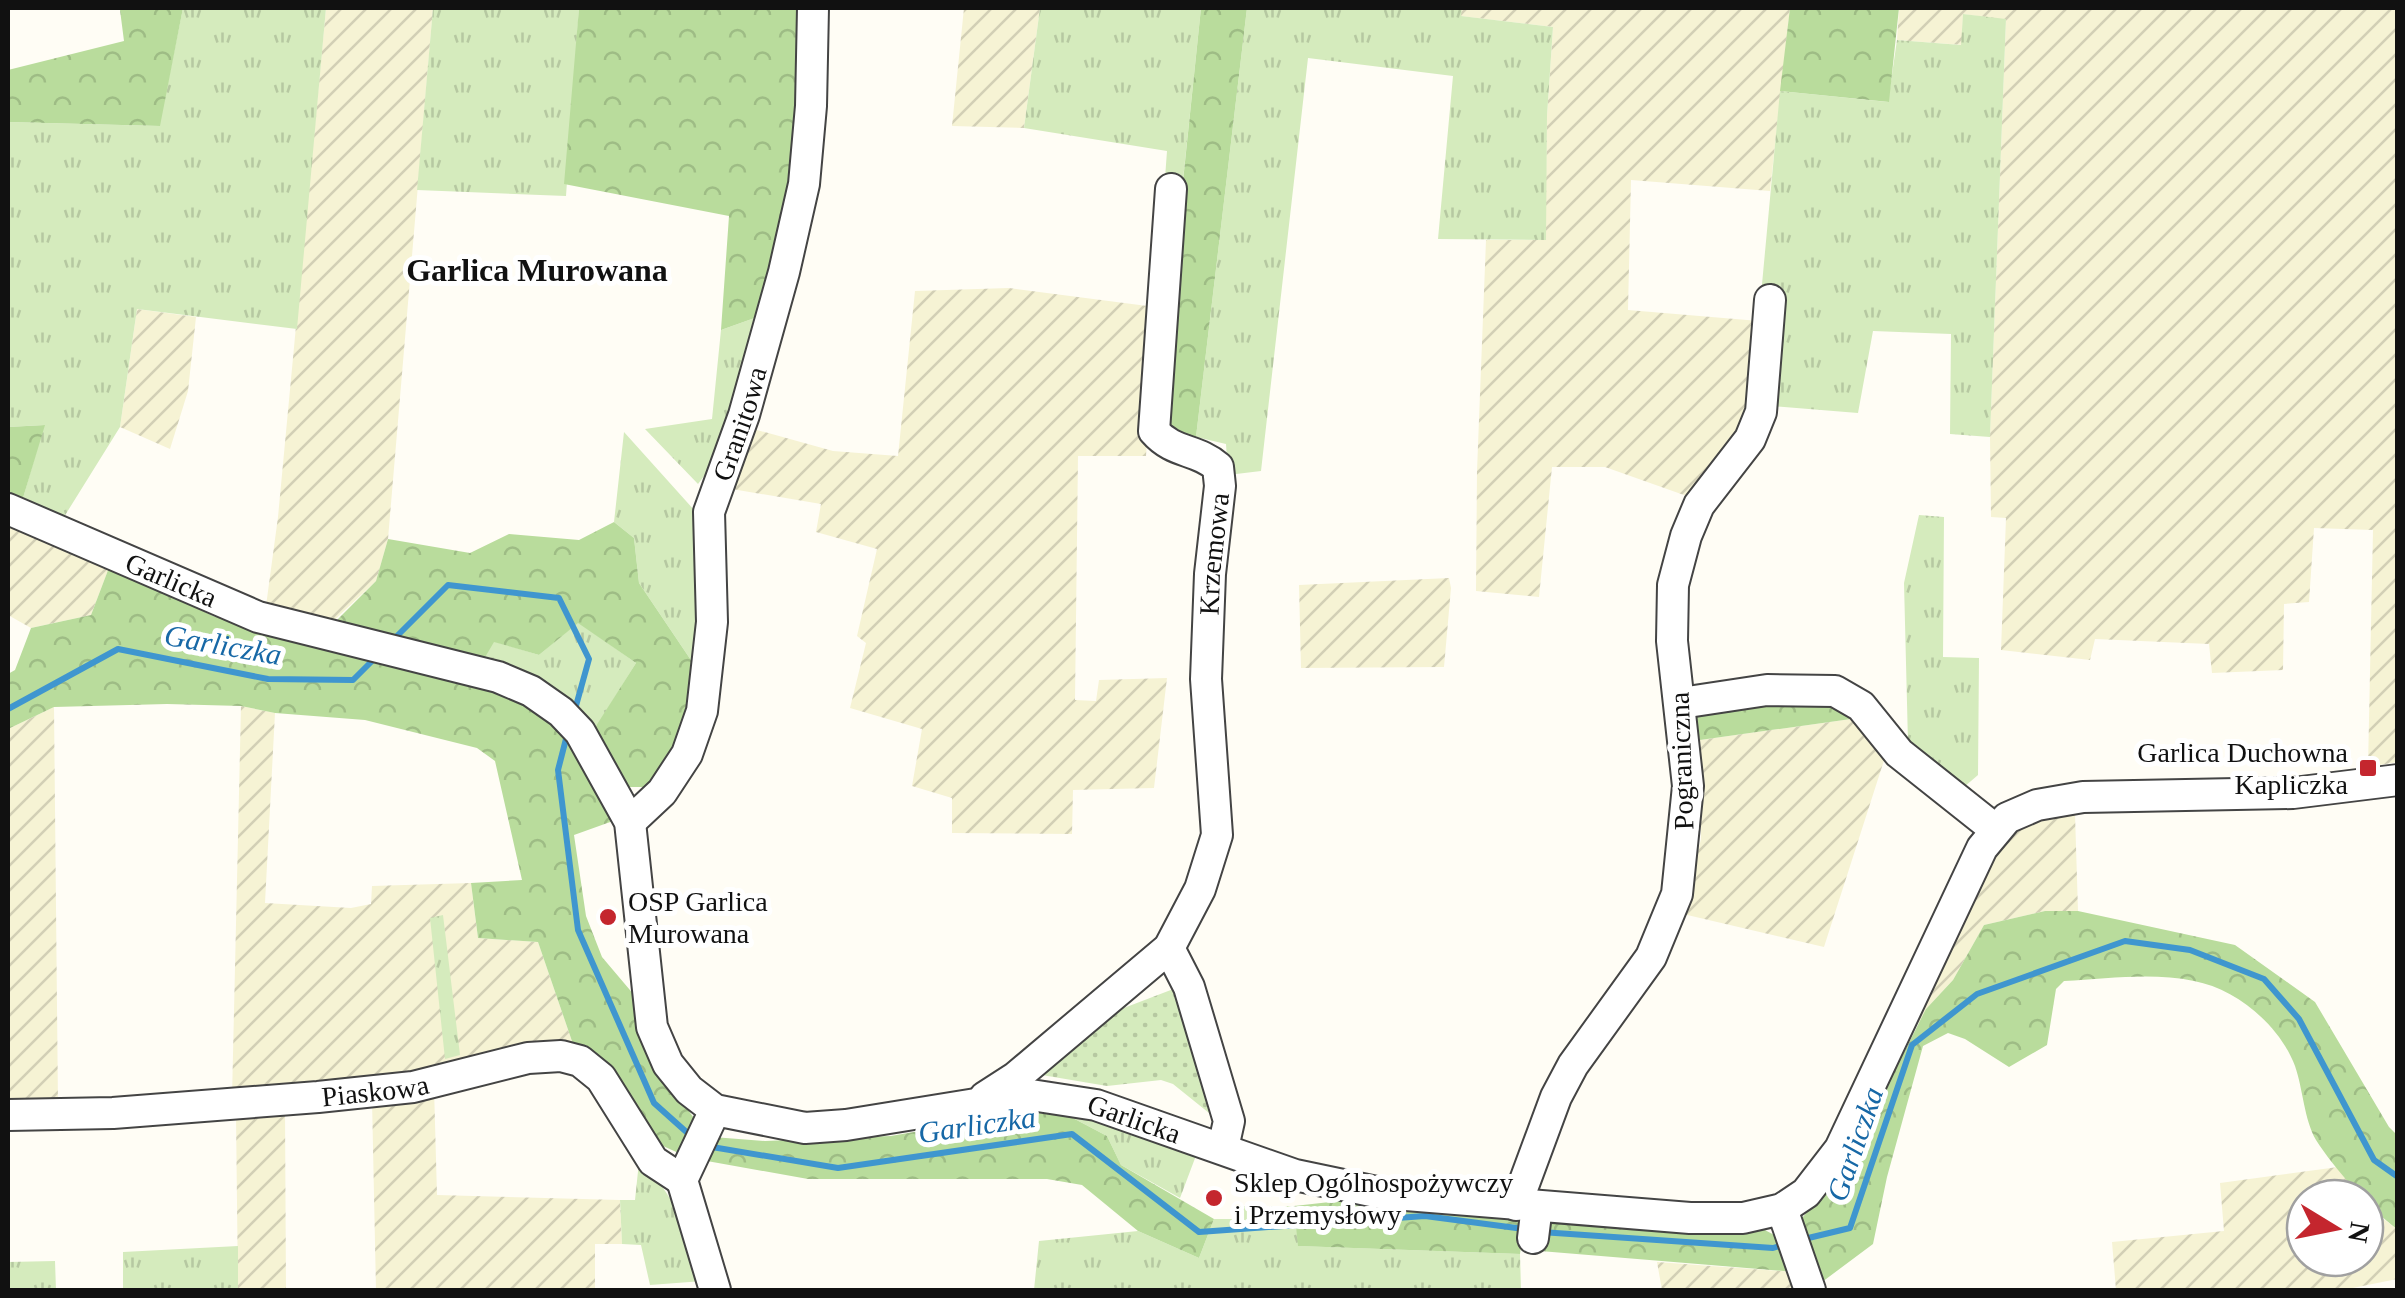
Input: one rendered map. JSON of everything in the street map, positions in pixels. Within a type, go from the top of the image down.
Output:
[{"type":"street","name":"Granitowa","points":[[630,822],[662,792],[679,767],[702,711],[712,622],[709,512],[744,415],[804,184],[811,106],[813,8]]},
{"type":"street","name":"Krzemowa","points":[[975,1104],[1016,1077],[1169,948],[1200,888],[1217,835],[1206,679],[1210,574],[1220,486],[1218,467],[1206,456],[1167,446],[1154,432],[1170,189]]},
{"type":"street","name":"Pograniczna","points":[[1530,1216],[1556,1098],[1572,1065],[1652,957],[1677,894],[1688,786],[1672,641],[1676,567],[1699,505],[1736,461],[1760,412],[1770,300]]},
{"type":"street","name":"Garlicka","points":[[8,510],[258,617],[498,677],[530,691],[571,722],[630,822]]},
{"type":"street","points":[[1681,702],[1767,690],[1834,691],[1861,706],[1899,753],[1996,830]]},
{"type":"street","points":[[1810,1290],[1790,1231],[1806,1193],[1840,1149],[1982,848],[2007,818],[2037,805],[2083,797],[2293,793],[2398,780]]},
{"type":"street","points":[[630,822],[652,1027],[668,1064],[709,1120],[685,1172],[715,1290]]},
{"type":"street","points":[[1169,948],[1190,987],[1229,1120],[1223,1148]]},
{"type":"street","name":"Piaskowa","points":[[8,1115],[113,1113],[318,1098],[413,1087],[528,1058],[561,1056],[580,1061],[601,1078],[652,1161],[685,1172]]},
{"type":"street","name":"Garlicka","points":[[709,1120],[805,1128],[1031,1095],[1064,1098],[1124,1114],[1295,1175],[1339,1186],[1530,1216],[1743,1218],[1790,1231]]},
{"type":"shaded area","points":[[326,8],[433,8],[388,539],[376,581],[330,624],[266,606],[278,517]]},
{"type":"shaded area","points":[[964,8],[1040,8],[1024,128],[952,126]]},
{"type":"shaded area","points":[[1462,8],[1790,8],[1770,191],[1631,180],[1628,310],[1759,321],[1748,424],[1698,500],[1605,467],[1552,467],[1539,597],[1476,591],[1477,471],[1486,240],[1545,240],[1553,27],[1460,16]]},
{"type":"shaded area","points":[[1899,8],[2397,8],[2397,762],[2368,767],[2373,530],[2314,528],[2309,602],[2284,604],[2283,670],[2212,673],[2209,644],[2095,639],[2090,660],[2001,650],[2006,518],[1991,517],[1990,437],[2006,20],[1963,14],[1962,45],[1897,40]]},
{"type":"shaded area","points":[[1009,288],[1155,307],[1146,456],[1078,456],[1075,700],[1096,701],[1099,680],[1167,678],[1154,788],[1073,790],[1072,834],[952,833],[952,798],[912,786],[922,729],[850,708],[866,643],[857,636],[877,549],[816,532],[821,504],[726,488],[750,428],[833,451],[898,456],[915,291]]},
{"type":"shaded area","points":[[137,309],[196,317],[188,391],[170,449],[120,427]]},
{"type":"shaded area","points":[[8,522],[110,565],[91,615],[31,628],[8,615]]},
{"type":"shaded area","points":[[1449,578],[1444,667],[1301,668],[1299,585]]},
{"type":"shaded area","points":[[241,706],[275,713],[265,903],[351,908],[371,904],[372,886],[471,883],[478,938],[538,942],[574,1047],[431,1075],[232,1098]]},
{"type":"shaded area","points":[[54,707],[58,1105],[8,1108],[8,729]]},
{"type":"shaded area","points":[[1851,719],[1888,748],[1824,947],[1683,914],[1701,839],[1700,740]]},
{"type":"shaded area","points":[[2075,814],[2078,911],[2045,911],[1984,925],[1953,980],[1926,1009],[1925,1024],[1917,1022],[1987,864],[2025,823]]},
{"type":"shaded area","points":[[434,1087],[437,1195],[620,1200],[622,1244],[595,1244],[595,1290],[376,1290],[372,1100]]},
{"type":"shaded area","points":[[285,1110],[286,1290],[238,1290],[236,1115]]},
{"type":"shaded area","points":[[2338,1167],[2347,1178],[2285,1178],[2285,1278],[2385,1278],[2385,1220],[2397,1229],[2397,1279],[2343,1290],[2116,1290],[2112,1242],[2224,1231],[2220,1183]]},
{"type":"shaded area","points":[[1657,1262],[1795,1272],[1799,1290],[1662,1290]]},
{"type":"green space","points":[[58,8],[183,8],[160,126],[8,122],[8,70],[124,41],[120,10]]},
{"type":"green space","points":[[183,8],[326,8],[297,329],[137,309],[120,427],[64,517],[23,498],[44,425],[8,427],[8,122],[159,126]]},
{"type":"green space","points":[[433,8],[579,8],[566,196],[417,190]]},
{"type":"green space","points":[[579,8],[805,8],[793,207],[763,315],[721,330],[729,216],[564,184]]},
{"type":"green space","points":[[1040,8],[1201,8],[1183,180],[1165,178],[1167,151],[1024,128]]},
{"type":"green space","points":[[1201,8],[1247,8],[1196,437],[1165,427],[1159,412]]},
{"type":"green space","points":[[1247,8],[1462,8],[1461,16],[1553,27],[1547,116],[1546,240],[1438,239],[1453,76],[1308,58],[1261,471],[1228,475],[1226,444],[1196,437]]},
{"type":"green space","points":[[1790,8],[1899,8],[1889,102],[1780,91]]},
{"type":"green space","points":[[1963,14],[2006,19],[1990,437],[1950,434],[1951,334],[1873,331],[1858,413],[1771,406],[1761,295],[1780,91],[1888,102],[1897,40],[1961,45]]},
{"type":"green space","points":[[763,315],[720,455],[698,484],[645,429],[712,419],[721,330]]},
{"type":"green space","points":[[45,425],[23,498],[8,494],[8,427]]},
{"type":"green space","points":[[624,432],[695,511],[701,675],[639,583],[634,538],[614,522]]},
{"type":"green space","points":[[1919,515],[1944,517],[1943,657],[1979,658],[1978,775],[1957,793],[1908,743],[1904,583]]},
{"type":"green space","points":[[614,522],[634,538],[639,583],[701,675],[679,754],[656,787],[598,787],[613,821],[574,835],[586,916],[602,957],[635,996],[668,1082],[696,1121],[683,1155],[663,1146],[615,1072],[574,1047],[538,942],[478,938],[471,883],[522,880],[495,761],[477,748],[365,720],[275,713],[241,706],[54,707],[8,729],[8,674],[15,670],[31,628],[91,615],[110,565],[213,616],[314,643],[376,581],[388,539],[470,553],[509,534],[579,540]],"holes":[[[578,623],[636,663],[596,726],[534,680],[484,659],[494,642],[539,655]]]},
{"type":"green space","points":[[578,622],[636,663],[597,726],[534,680],[483,660],[493,641],[539,655]]},
{"type":"green space","points":[[1835,700],[1851,719],[1700,740],[1692,709]]},
{"type":"green space","points":[[2045,911],[2078,911],[2235,945],[2315,1002],[2397,1135],[2397,1229],[2385,1219],[2385,1178],[2346,1178],[2323,1151],[2309,1123],[2288,1051],[2268,1024],[2241,1001],[2210,985],[2178,978],[2064,981],[2056,989],[2047,1045],[2009,1067],[1965,1039],[1948,1033],[1923,1046],[1873,1244],[1818,1285],[1798,1223],[1849,1161],[1926,1009],[1953,980],[1984,925]]},
{"type":"green space","points":[[443,915],[460,1055],[445,1059],[430,918]]},
{"type":"green space","points":[[1176,988],[1214,1117],[1173,1084],[1161,1080],[1107,1086],[1030,1073],[1103,1016]]},
{"type":"green space","points":[[1027,1112],[1069,1116],[1107,1136],[1121,1165],[1214,1219],[1199,1258],[1138,1231],[1082,1185],[1047,1179],[808,1179],[707,1161],[713,1137],[765,1141],[891,1136]]},
{"type":"green space","points":[[1069,1116],[1117,1124],[1197,1153],[1180,1198],[1121,1165],[1107,1136]]},
{"type":"green space","points":[[640,1152],[687,1225],[703,1281],[650,1285],[641,1245],[622,1244],[620,1200],[635,1200]]},
{"type":"green space","points":[[1348,1200],[1525,1215],[1520,1254],[1298,1246],[1294,1206]]},
{"type":"green space","points":[[1237,1206],[1294,1206],[1299,1246],[1520,1254],[1521,1290],[1034,1290],[1039,1241],[1138,1231],[1199,1258],[1214,1219],[1232,1219]]},
{"type":"green space","points":[[1546,1219],[1763,1229],[1778,1237],[1795,1272],[1540,1251]]},
{"type":"green space","points":[[238,1246],[238,1290],[123,1290],[123,1252]]},
{"type":"green space","points":[[55,1261],[56,1290],[8,1290],[8,1262]]},
{"type":"waterway","name":"Garliczka","points":[[394,639],[448,585],[559,598],[589,659],[574,713]]},
{"type":"waterway","name":"Garliczka","points":[[8,709],[118,649],[268,679],[353,680],[378,655]]},
{"type":"waterway","name":"Garliczka","points":[[567,735],[558,770],[578,930],[654,1103],[692,1137]]},
{"type":"waterway","name":"Garliczka","points":[[1800,1240],[1850,1228],[1912,1045],[1977,994],[2125,941],[2190,950],[2264,979],[2299,1019],[2374,1160],[2398,1177]]},
{"type":"waterway","name":"Garliczka","points":[[706,1146],[838,1168],[1072,1134],[1199,1232],[1425,1216],[1524,1229]]},
{"type":"waterway","name":"Garliczka","points":[[1541,1232],[1773,1248],[1783,1245]]},
{"type":"place","name":"Garlica Duchowna Kapliczka","points":[[2368,768]]},
{"type":"place","name":"OSP Garlica Murowana","points":[[608,917]]},
{"type":"place","name":"Sklep Ogólnospożywczy i Przemysłowy","points":[[1214,1198]]},
{"type":"district","name":"Garlica Murowana","points":[[537,270]]}]
